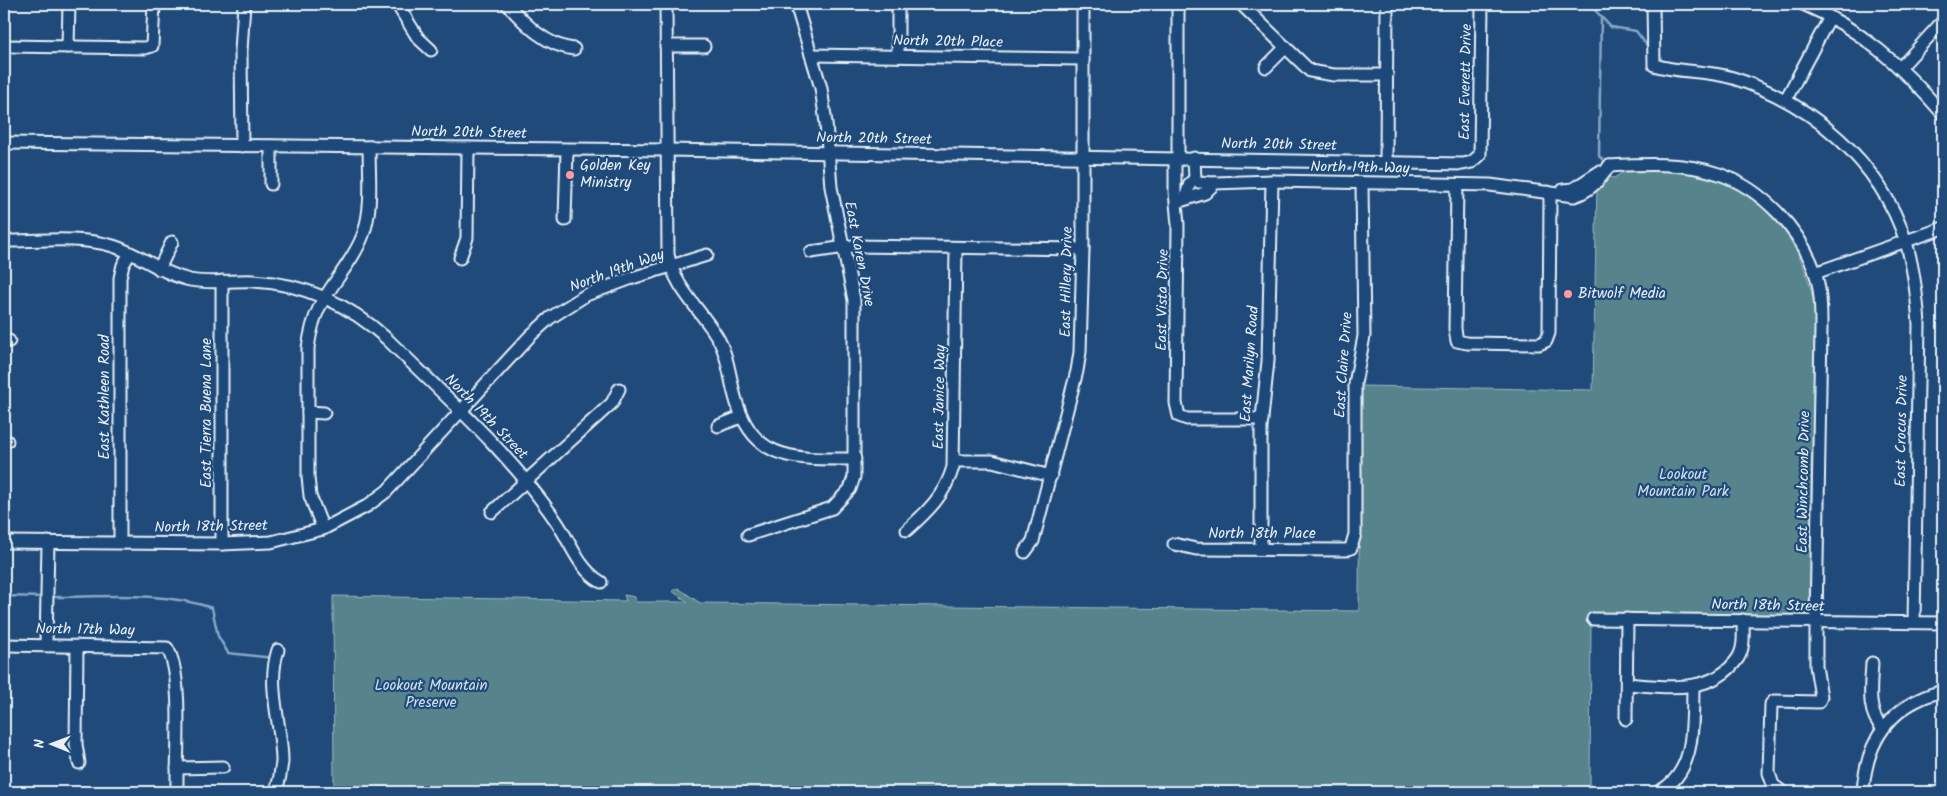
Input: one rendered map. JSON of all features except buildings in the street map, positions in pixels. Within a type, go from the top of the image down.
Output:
[{"type":"street","points":[[68,48],[69,4]]},
{"type":"street","points":[[4,46],[145,48],[152,46],[154,36],[154,4]]},
{"type":"street","points":[[242,146],[241,51],[244,4]]},
{"type":"street","points":[[397,4],[418,38],[431,50]]},
{"type":"street","points":[[507,4],[540,35],[557,46],[574,49]]},
{"type":"street","points":[[666,4],[666,150],[668,254],[670,266],[683,290],[717,335],[723,349],[741,417],[751,433],[760,442],[781,454],[806,459],[855,459]]},
{"type":"street","name":"East Karen Drive","points":[[748,535],[832,508],[850,489],[854,477],[854,300],[830,187],[825,114],[812,55],[796,4]]},
{"type":"street","points":[[898,4],[898,56]]},
{"type":"street","name":"East Hillery Drive","points":[[1025,552],[1034,541],[1079,362],[1083,249],[1083,4]]},
{"type":"street","name":"East Vista Drive","points":[[1178,4],[1175,184],[1181,201],[1176,403],[1179,416],[1187,419],[1262,418]]},
{"type":"street","points":[[1241,4],[1310,71],[1334,76],[1387,75]]},
{"type":"street","points":[[1386,162],[1387,4]]},
{"type":"street","name":"East Everett Drive","points":[[1476,160],[1480,155],[1482,4]]},
{"type":"street","points":[[1653,4],[1654,65],[1731,78],[1786,99],[1822,123],[1855,153],[1884,196],[1906,241]]},
{"type":"street","points":[[1803,4],[1857,32],[1900,67],[1943,114]]},
{"type":"street","points":[[1786,99],[1830,17]]},
{"type":"street","points":[[1900,67],[1943,21]]},
{"type":"street","points":[[666,46],[704,46]]},
{"type":"street","points":[[1266,67],[1286,48]]},
{"type":"street","name":"North 20th Place","points":[[812,55],[1083,59]]},
{"type":"street","name":"North 20th Street","points":[[4,143],[666,150],[1463,164],[1476,160]]},
{"type":"street","points":[[271,146],[271,184]]},
{"type":"street","points":[[323,529],[310,496],[308,478],[308,348],[311,329],[325,297],[353,256],[365,228],[369,210],[369,147]]},
{"type":"street","points":[[460,258],[467,238],[468,148]]},
{"type":"street","points":[[565,220],[567,150]]},
{"type":"street","name":"East Vista Drive","points":[[1181,201],[1192,183],[1194,158]]},
{"type":"street","name":"North 19th Way","points":[[1215,183],[1272,181],[1490,185],[1520,191],[1548,192],[1564,197],[1584,193],[1602,178],[1609,166],[1691,167],[1727,178],[1760,196],[1794,232],[1815,273]]},
{"type":"street","name":"East Marilyn Road","points":[[1261,549],[1262,418],[1268,360],[1272,181]]},
{"type":"street","points":[[1175,184],[1215,183]]},
{"type":"street","points":[[1181,201],[1205,193],[1215,183]]},
{"type":"street","name":"East Claire Drive","points":[[1351,548],[1355,534],[1355,384],[1364,336],[1362,184]]},
{"type":"street","points":[[1458,185],[1454,329],[1457,341],[1539,344],[1546,341],[1549,333],[1550,199],[1548,192]]},
{"type":"street","points":[[1815,273],[1943,228]]},
{"type":"street","name":"North 19th Street","points":[[4,241],[90,242],[113,246],[159,269],[192,280],[275,283],[325,297],[374,327],[461,411],[527,482],[562,529],[587,572],[601,582]]},
{"type":"street","name":"East Crocus Drive","points":[[1906,241],[1916,289],[1919,324],[1914,622]]},
{"type":"street","points":[[159,269],[172,242]]},
{"type":"street","points":[[811,252],[843,247],[1083,249]]},
{"type":"street","name":"East Janice Way","points":[[907,530],[938,500],[947,487],[954,461],[956,248]]},
{"type":"street","name":"East Kathleen Road","points":[[120,542],[120,278],[123,265],[130,253]]},
{"type":"street","name":"North 19th Way","points":[[461,411],[530,336],[569,305],[586,295],[632,278],[707,255]]},
{"type":"street","name":"East Winchcomb Drive","points":[[1781,792],[1773,785],[1769,772],[1770,708],[1774,701],[1815,697],[1820,681],[1816,666],[1816,622],[1821,300],[1815,273]]},
{"type":"street","name":"East Tierra Buena Lane","points":[[222,281],[222,544]]},
{"type":"street","points":[[492,512],[612,403],[619,389]]},
{"type":"street","name":"North 18th Street","points":[[4,542],[222,544],[271,542],[323,529],[367,506],[386,491],[461,411]]},
{"type":"street","points":[[308,412],[324,413]]},
{"type":"street","points":[[718,426],[741,417]]},
{"type":"street","points":[[954,461],[992,461],[1051,476]]},
{"type":"street","points":[[46,644],[48,542]]},
{"type":"street","name":"North 18th Place","points":[[1174,544],[1196,549],[1346,550],[1351,548]]},
{"type":"street","name":"North 18th Street","points":[[1593,619],[1943,623]]},
{"type":"street","points":[[1626,619],[1626,719]]},
{"type":"street","points":[[1627,684],[1693,687],[1720,675],[1738,657],[1743,640],[1743,620]]},
{"type":"street","name":"North 17th Way","points":[[4,644],[166,648],[172,657],[176,679],[177,768]]},
{"type":"street","points":[[77,646],[76,744],[79,763]]},
{"type":"street","points":[[276,792],[282,760],[274,699],[274,667],[278,650]]},
{"type":"street","points":[[1872,663],[1872,713],[1877,723],[1883,728]]},
{"type":"street","points":[[1665,791],[1686,762],[1691,744],[1693,687]]},
{"type":"street","points":[[1863,792],[1868,755],[1883,728],[1905,707],[1931,694],[1943,691]]},
{"type":"street","points":[[177,792],[177,768],[223,767]]},
{"type":"green space","name":"Lookout Mountain Preserve","points":[[1625,171],[1682,173],[1701,176],[1726,184],[1748,196],[1768,212],[1784,230],[1797,251],[1813,298],[1816,324],[1812,610],[1807,615],[1591,613],[1590,792],[334,792],[333,596],[626,601],[624,595],[635,597],[636,602],[688,602],[672,591],[678,588],[700,603],[1359,611],[1360,386],[1593,390],[1597,184],[1605,176],[1614,178]]},
{"type":"waterway","points":[[1589,4],[1611,27],[1636,31],[1649,48]]},
{"type":"waterway","points":[[1601,18],[1599,156],[1606,163]]},
{"type":"waterway","points":[[4,596],[43,597]]},
{"type":"waterway","points":[[51,597],[153,597],[173,599],[212,608],[218,636],[228,653],[274,658]]},
{"type":"place","name":"Golden Key Ministry","points":[[570,175]]},
{"type":"place","name":"Bitwolf Media","points":[[1568,294]]},
{"type":"park label","name":"Lookout Mountain Park","points":[[1683,484]]}]
